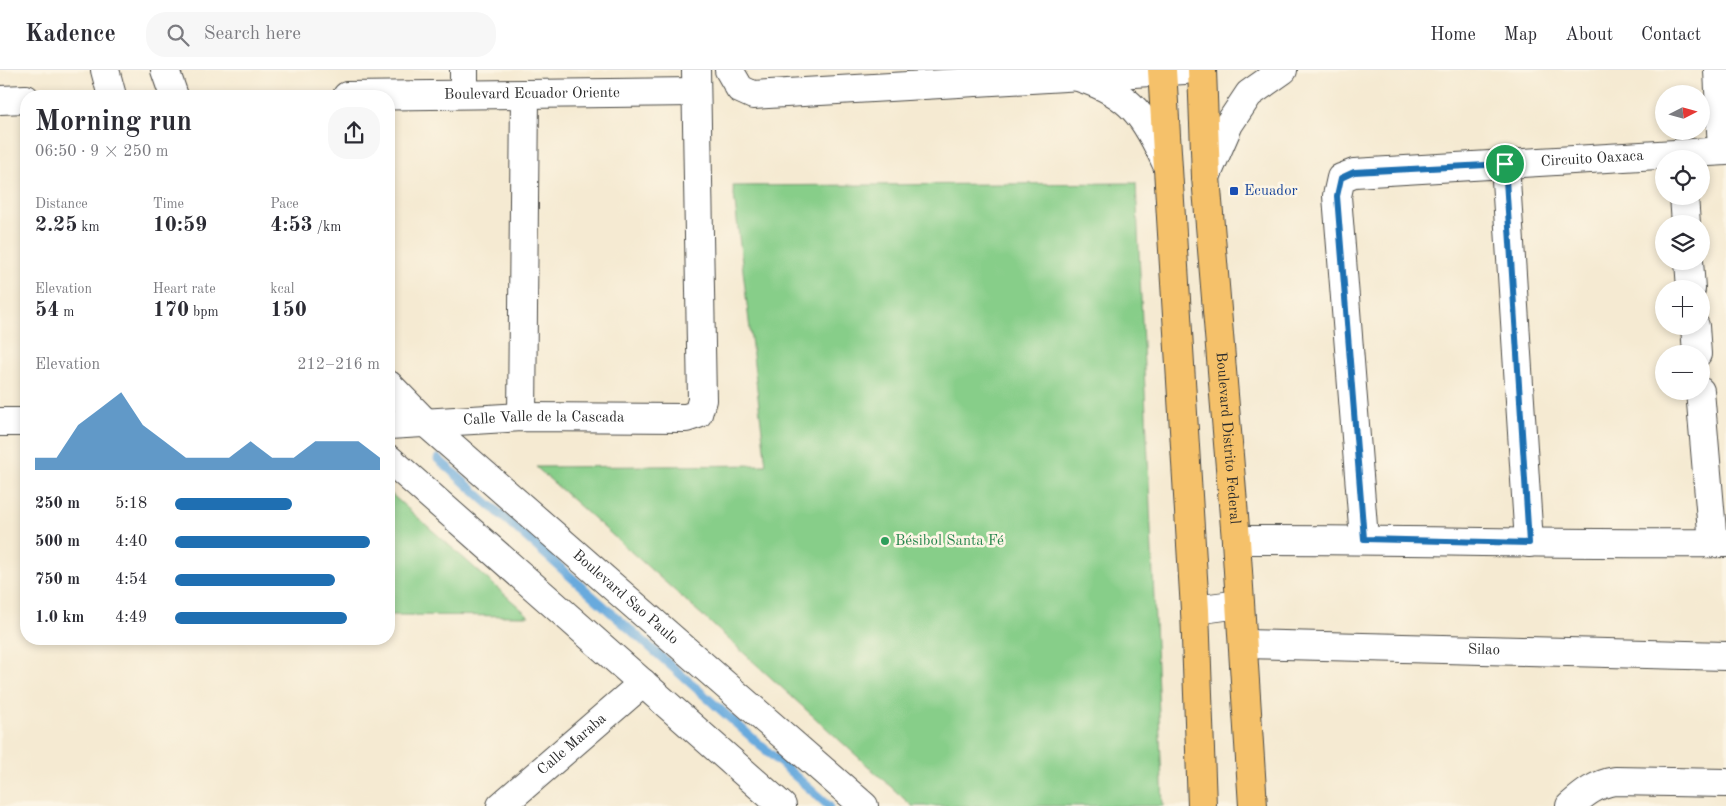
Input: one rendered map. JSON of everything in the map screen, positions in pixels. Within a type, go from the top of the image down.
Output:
[{"type":"main road","points":[[1170,70],[1167,165],[1195,610],[1202,806]]},
{"type":"main road","name":"Boulevard Distrito Federal","points":[[1202,70],[1206,177],[1236,540],[1253,806]]},
{"type":"street","points":[[104,70],[110,90]]},
{"type":"street","points":[[165,70],[172,90]]},
{"type":"street","points":[[729,70],[740,88],[753,95],[1170,70]]},
{"type":"street","points":[[1206,177],[1229,124],[1249,94],[1283,70]]},
{"type":"street","points":[[1718,70],[1724,151]]},
{"type":"street","points":[[1077,76],[1102,84],[1133,105],[1155,139],[1167,165]]},
{"type":"street","name":"Boulevard Ecuador Oriente","points":[[395,90],[464,82],[525,94],[696,81]]},
{"type":"street","name":"Calle Valle de la Cascada","points":[[395,425],[522,417],[686,418],[698,414],[702,400],[696,81]]},
{"type":"street","points":[[522,417],[525,94]]},
{"type":"street","points":[[0,100],[20,100]]},
{"type":"street","name":"Circuito Oaxaca","points":[[1710,153],[1724,151]]},
{"type":"street","name":"Circuito Oaxaca","points":[[1364,539],[1337,196],[1341,178],[1354,172],[1655,157]]},
{"type":"street","points":[[1505,164],[1529,543]]},
{"type":"street","name":"Boulevard Sao Paulo","points":[[395,391],[427,424],[864,806]]},
{"type":"street","points":[[1236,540],[1364,539],[1529,543],[1720,543],[1701,400]]},
{"type":"street","points":[[0,422],[20,422]]},
{"type":"street","points":[[395,464],[643,682],[779,805]]},
{"type":"street","points":[[1195,610],[1240,604]]},
{"type":"street","name":"Silao","points":[[1243,644],[1726,656]]},
{"type":"street","name":"Calle Maraba","points":[[501,806],[643,682]]},
{"type":"street","points":[[1570,806],[1589,790],[1601,783],[1615,780],[1726,783]]},
{"type":"green space","name":"Bésibol Santa Fé","points":[[1136,183],[1163,806],[912,806],[536,467],[766,465],[733,186]]},
{"type":"green space","points":[[395,497],[529,616],[395,615]]},
{"type":"waterway","points":[[438,459],[829,806]]},
{"type":"place","name":"Ecuador","points":[[1234,191]]},
{"type":"place","name":"Bésibol Santa Fé","points":[[885,541]]},
{"type":"route","points":[[1505,164],[1529,543],[1364,539],[1337,196],[1341,178],[1354,172],[1505,164]]}]
